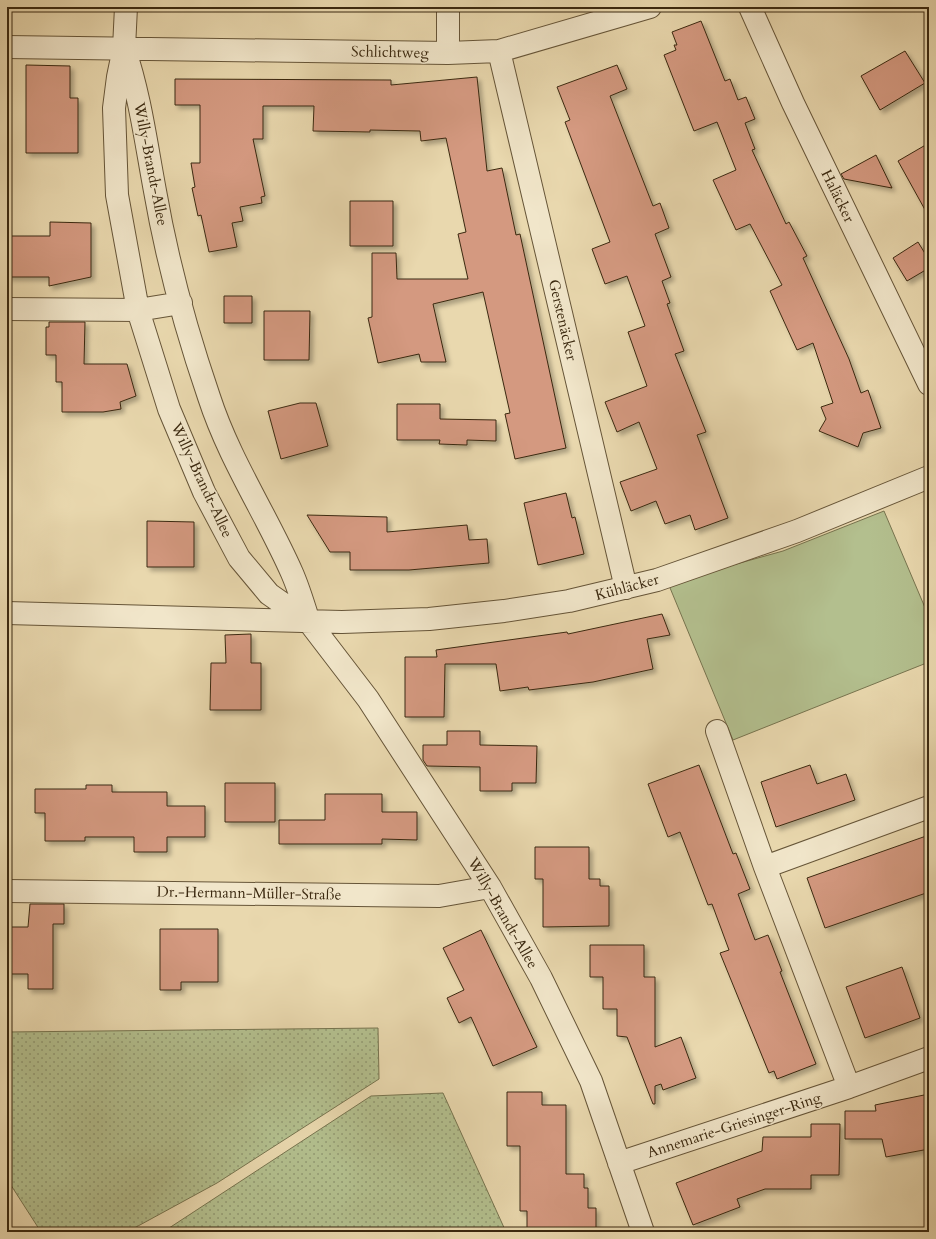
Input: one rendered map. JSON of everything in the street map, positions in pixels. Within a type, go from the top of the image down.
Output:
[{"type":"street","name":"Willy-Brandt-Allee","points":[[126,7],[124,48],[118,76],[114,108],[117,195],[138,310],[169,409],[204,492],[239,558],[269,594],[309,622],[368,699],[490,887],[541,978],[591,1081],[643,1232]]},
{"type":"street","points":[[448,7],[448,53]]},
{"type":"street","name":"Schlichtweg","points":[[7,47],[448,53],[499,51],[650,7]]},
{"type":"street","name":"Haläcker","points":[[750,7],[793,103],[929,384]]},
{"type":"street","name":"Willy-Brandt-Allee","points":[[124,48],[134,76],[155,192],[181,303],[209,399],[242,477],[293,574],[309,622]]},
{"type":"street","name":"Gerstenäcker","points":[[499,51],[626,588]]},
{"type":"street","points":[[7,309],[138,310],[181,303]]},
{"type":"street","name":"Kühläcker","points":[[309,622],[428,619],[504,611],[569,601],[626,588],[657,580],[796,531],[929,477]]},
{"type":"street","points":[[7,613],[309,622]]},
{"type":"street","points":[[717,731],[766,867],[849,1087]]},
{"type":"street","points":[[766,867],[929,807]]},
{"type":"street","name":"Dr.-Hermann-Müller-Straße","points":[[7,890],[439,896],[490,887]]},
{"type":"street","name":"Annemarie-Griesinger-Ring","points":[[619,1163],[849,1087],[929,1058]]},
{"type":"green space","points":[[884,511],[929,617],[929,662],[733,740],[668,583],[783,551]]},
{"type":"green space","points":[[378,1028],[379,1079],[217,1183],[127,1232],[41,1232],[7,1179],[7,1032]]},
{"type":"green space","points":[[443,1093],[506,1232],[163,1232],[371,1096]]},
{"type":"building","points":[[701,21],[725,81],[730,79],[738,100],[746,97],[755,119],[745,123],[755,149],[752,150],[786,224],[789,222],[807,256],[803,258],[849,359],[861,393],[868,390],[881,428],[863,433],[858,447],[819,431],[826,419],[821,407],[833,403],[813,343],[797,350],[770,291],[782,285],[750,224],[736,230],[713,180],[736,170],[717,122],[694,131],[664,55],[676,50],[674,45],[677,45],[672,32]]},
{"type":"building","points":[[905,51],[925,83],[880,110],[861,76]]},
{"type":"building","points":[[26,65],[70,66],[70,98],[78,98],[78,153],[26,153]]},
{"type":"building","points":[[617,65],[627,89],[610,96],[653,206],[660,203],[669,228],[655,234],[671,277],[662,281],[670,303],[667,304],[684,351],[675,354],[706,432],[697,435],[728,518],[695,530],[690,515],[665,524],[656,501],[631,511],[620,482],[657,469],[639,422],[617,432],[605,402],[647,386],[628,332],[645,326],[627,276],[605,284],[592,249],[610,242],[565,122],[570,120],[557,87]]},
{"type":"building","points":[[477,77],[487,171],[502,168],[516,235],[520,234],[566,448],[515,459],[505,414],[510,413],[483,292],[433,304],[446,362],[421,362],[419,354],[378,363],[368,318],[372,317],[372,253],[396,253],[397,279],[468,279],[458,234],[466,232],[446,138],[421,141],[420,131],[313,131],[314,106],[263,106],[263,139],[253,139],[265,196],[261,197],[262,203],[240,207],[243,221],[232,223],[237,247],[209,252],[201,215],[198,216],[192,188],[195,187],[191,163],[200,163],[200,105],[175,105],[175,79],[391,80],[391,85]]},
{"type":"building","points":[[929,143],[929,217],[898,161]]},
{"type":"building","points":[[876,155],[892,188],[844,179],[841,174]]},
{"type":"building","points":[[350,201],[393,201],[393,246],[350,246]]},
{"type":"building","points":[[50,222],[91,223],[91,277],[49,286],[49,277],[7,277],[7,236],[50,236]]},
{"type":"building","points":[[918,242],[929,260],[929,268],[907,281],[893,258]]},
{"type":"building","points":[[224,296],[252,296],[252,323],[224,323]]},
{"type":"building","points":[[264,311],[310,311],[309,360],[264,360]]},
{"type":"building","points":[[49,322],[85,322],[84,364],[127,364],[136,396],[120,402],[121,409],[103,412],[62,412],[62,382],[56,382],[56,355],[46,355],[46,327],[49,327]]},
{"type":"building","points":[[300,403],[316,403],[328,446],[281,459],[268,411]]},
{"type":"building","points":[[397,404],[440,404],[440,419],[496,420],[496,441],[467,440],[467,445],[439,444],[440,440],[397,440]]},
{"type":"building","points":[[566,493],[572,518],[575,517],[584,554],[538,565],[524,503]]},
{"type":"building","points":[[307,515],[387,517],[387,532],[467,525],[469,540],[487,539],[489,563],[409,570],[350,570],[350,552],[330,552]]},
{"type":"building","points":[[147,521],[194,522],[194,567],[147,567]]},
{"type":"building","points":[[662,614],[670,635],[647,639],[653,669],[593,682],[529,690],[528,687],[500,691],[496,664],[445,664],[444,717],[405,717],[405,657],[437,657],[436,650],[567,632],[568,634]]},
{"type":"building","points":[[251,634],[251,663],[261,663],[261,710],[210,710],[211,663],[226,663],[225,635]]},
{"type":"building","points":[[447,731],[480,731],[480,745],[537,746],[536,783],[512,783],[512,791],[480,791],[480,767],[427,766],[423,760],[423,745],[447,745]]},
{"type":"building","points":[[699,765],[733,854],[736,853],[750,889],[738,894],[755,940],[768,935],[782,971],[780,972],[816,1064],[777,1079],[774,1071],[769,1073],[720,953],[729,950],[712,904],[708,905],[680,832],[668,837],[648,784]]},
{"type":"building","points":[[810,765],[817,784],[846,774],[855,800],[776,827],[761,782]]},
{"type":"building","points":[[225,783],[275,783],[275,822],[225,822]]},
{"type":"building","points":[[86,785],[112,785],[112,792],[167,792],[167,806],[205,806],[205,837],[167,837],[167,852],[134,852],[134,837],[85,837],[85,841],[45,841],[45,813],[35,813],[35,789],[86,789]]},
{"type":"building","points":[[325,794],[382,794],[382,812],[417,812],[417,840],[382,839],[382,844],[279,844],[279,820],[325,820]]},
{"type":"building","points":[[929,835],[929,892],[825,928],[807,878]]},
{"type":"building","points":[[535,847],[589,847],[589,879],[600,879],[600,886],[609,886],[609,926],[543,927],[543,879],[535,879]]},
{"type":"building","points":[[30,904],[64,904],[64,924],[53,924],[53,989],[28,989],[28,974],[7,974],[7,927],[28,927]]},
{"type":"building","points":[[160,929],[218,929],[218,982],[181,982],[181,990],[160,990]]},
{"type":"building","points":[[481,930],[537,1047],[493,1066],[471,1017],[459,1023],[447,998],[464,990],[443,948]]},
{"type":"building","points":[[590,945],[644,945],[644,977],[655,977],[655,1047],[681,1037],[696,1078],[663,1090],[661,1084],[655,1086],[655,1104],[653,1104],[627,1037],[617,1036],[617,1009],[603,1009],[603,977],[590,977]]},
{"type":"building","points":[[902,967],[920,1018],[865,1038],[846,987]]},
{"type":"building","points":[[507,1092],[542,1092],[542,1105],[566,1105],[566,1174],[584,1174],[584,1188],[588,1188],[588,1208],[596,1208],[596,1232],[527,1232],[527,1211],[520,1211],[520,1146],[507,1146]]},
{"type":"building","points":[[929,1094],[929,1149],[886,1157],[882,1139],[845,1139],[845,1111],[876,1111],[875,1105]]},
{"type":"building","points":[[811,1124],[840,1124],[839,1175],[811,1175],[811,1189],[765,1189],[737,1199],[740,1207],[693,1225],[676,1183],[762,1151],[763,1137],[811,1137]]}]
